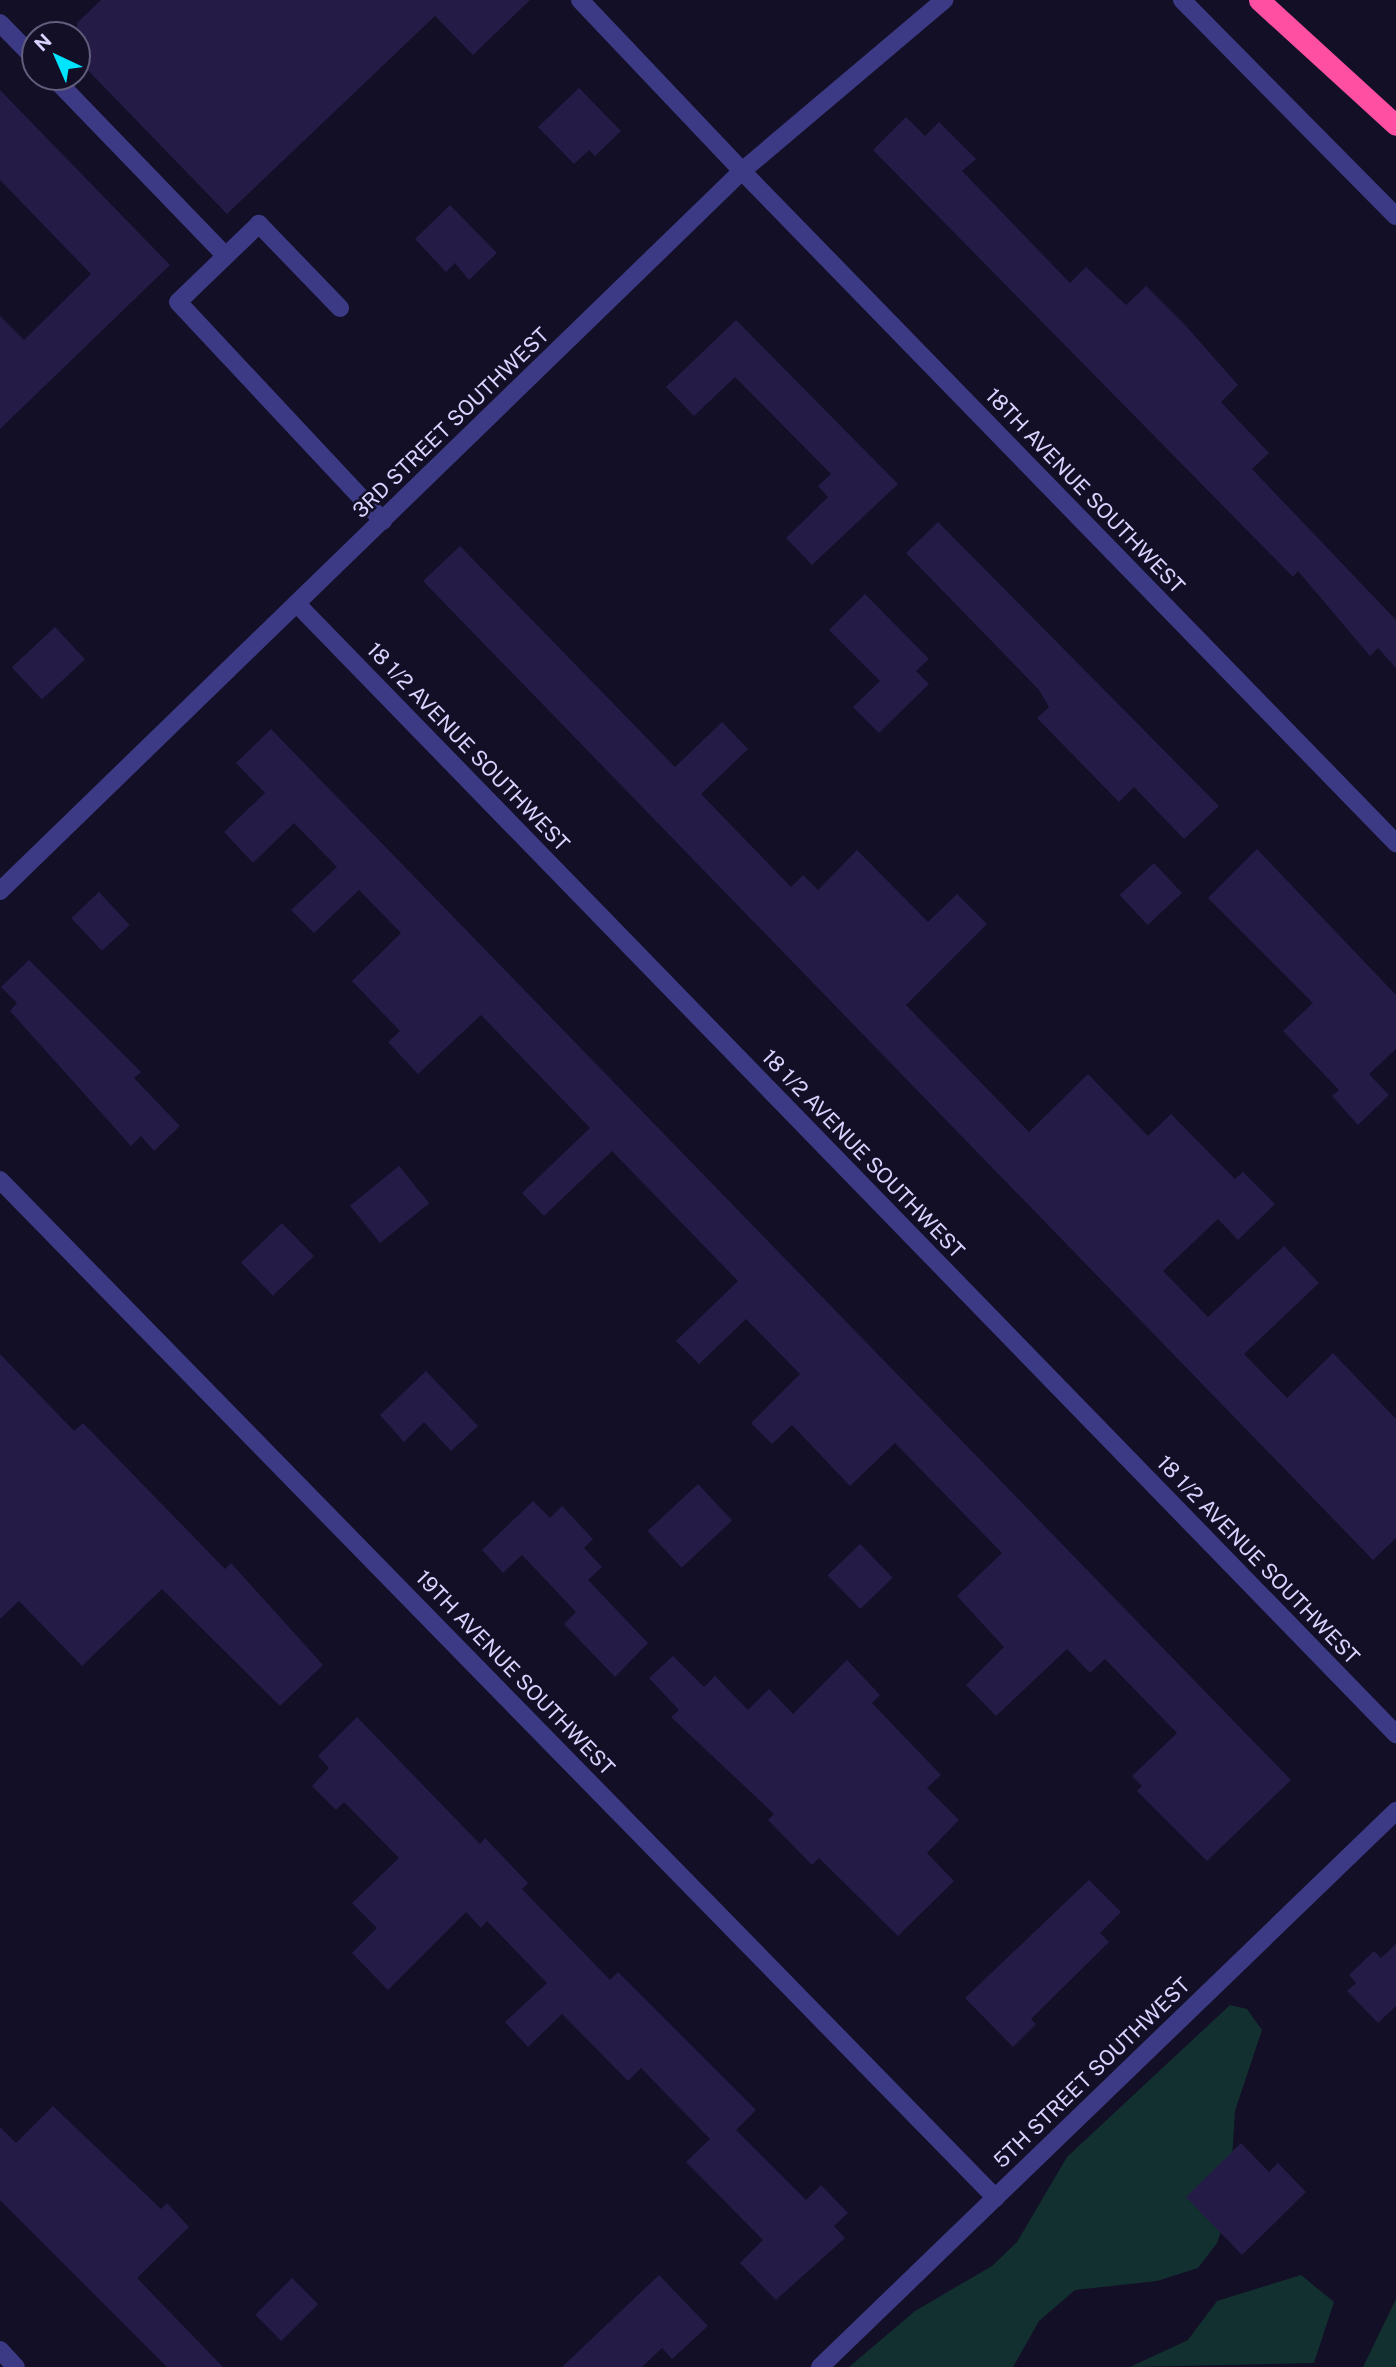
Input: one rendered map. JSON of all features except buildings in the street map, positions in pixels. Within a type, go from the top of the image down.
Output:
[{"type":"highway","points":[[1259,0],[1396,125]]},
{"type":"street","name":"18TH AVENUE SOUTHWEST","points":[[580,0],[742,171],[1396,844]]},
{"type":"street","name":"3RD STREET SOUTHWEST","points":[[0,891],[298,605],[742,171],[944,0]]},
{"type":"street","points":[[1182,0],[1396,216]]},
{"type":"street","points":[[0,23],[21,45]]},
{"type":"street","points":[[66,91],[225,256]]},
{"type":"street","points":[[340,308],[259,225],[178,302],[383,521]]},
{"type":"street","name":"18 1/2 AVENUE SOUTHWEST","points":[[298,605],[1396,1734]]},
{"type":"street","name":"19TH AVENUE SOUTHWEST","points":[[0,1180],[996,2198]]},
{"type":"street","name":"5TH STREET SOUTHWEST","points":[[820,2367],[1396,1811]]},
{"type":"street","points":[[0,2350],[16,2367]]},
{"type":"green space","points":[[1230,2005],[1247,2009],[1262,2030],[1235,2111],[1229,2208],[1217,2243],[1198,2268],[1157,2281],[1075,2290],[1039,2321],[1013,2367],[849,2367],[915,2311],[992,2266],[1017,2242],[1067,2157]]},
{"type":"green space","points":[[1301,2275],[1334,2302],[1314,2363],[1130,2367],[1188,2340],[1217,2301]]},
{"type":"green space","points":[[1396,2299],[1396,2367],[1363,2367]]}]
